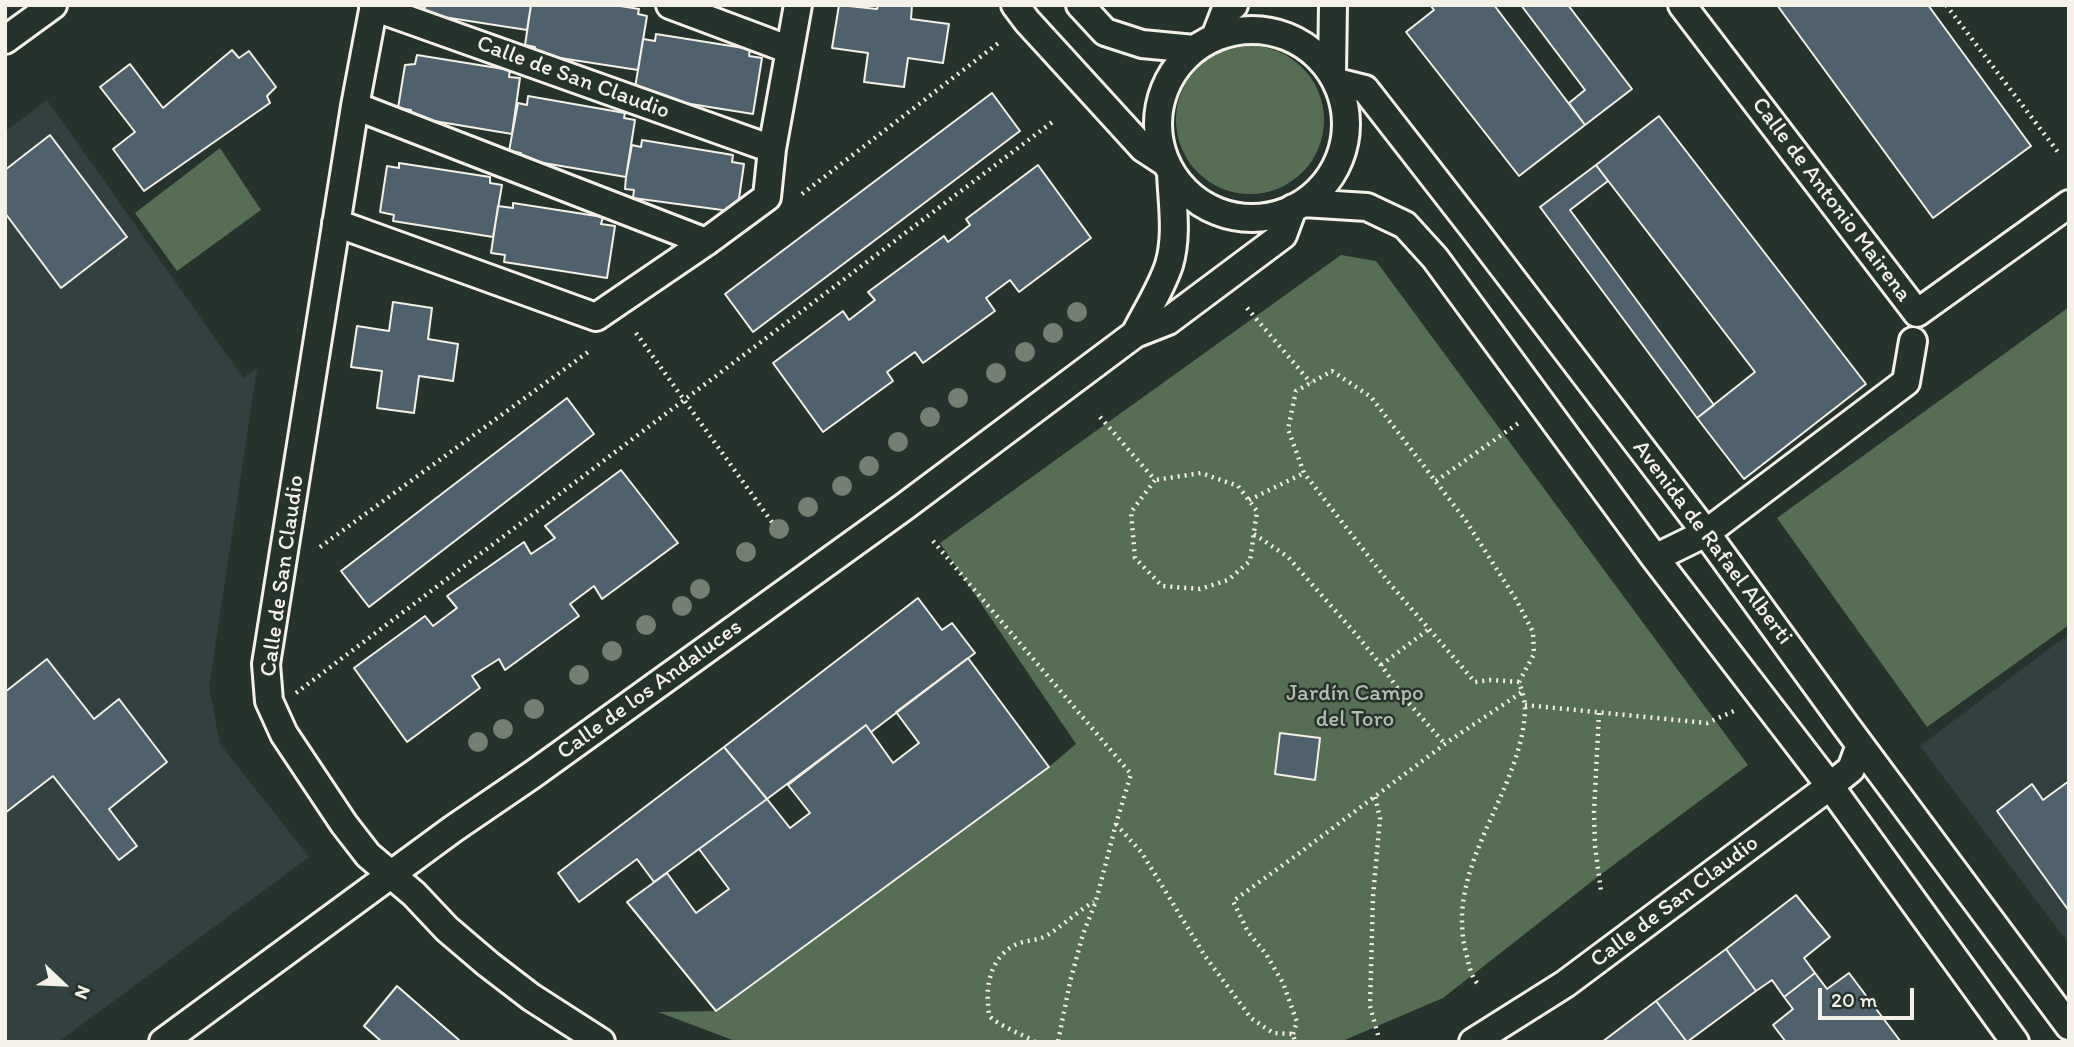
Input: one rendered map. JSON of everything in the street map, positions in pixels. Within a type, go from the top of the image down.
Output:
[{"type":"street","points":[[5,40],[53,5]]},
{"type":"street","points":[[670,5],[790,50]]},
{"type":"street","points":[[336,223],[596,317],[767,197],[772,149],[798,5]]},
{"type":"street","points":[[1015,5],[1143,148],[1169,167]]},
{"type":"street","points":[[1080,5],[1105,32],[1142,44],[1205,43],[1244,30],[1268,30],[1290,37],[1316,54],[1334,78],[1345,108],[1346,131],[1340,157],[1328,180],[1298,206],[1271,216],[1254,218],[1220,213],[1203,204],[1185,190],[1169,167],[1159,140],[1158,115],[1166,86],[1178,66],[1205,43],[1224,14],[1234,5]]},
{"type":"street","points":[[1333,5],[1334,78]]},
{"type":"street","name":"Calle de Antonio Mairena","points":[[1682,5],[1917,313],[2069,204]]},
{"type":"street","name":"Calle de San Claudio","points":[[601,1042],[531,997],[488,964],[368,855],[284,734],[269,701],[266,664],[355,106],[374,6],[772,149]]},
{"type":"street","name":"Avenida de Rafael Alberti","points":[[1334,78],[1365,89],[1706,533],[2069,1026]]},
{"type":"street","points":[[355,106],[706,242]]},
{"type":"street","name":"Calle de los Andaluces","points":[[1135,334],[1169,264],[1173,247],[1169,167]]},
{"type":"street","points":[[1298,206],[1367,207],[1405,225],[1435,258],[1655,558],[1829,786],[2013,1041]]},
{"type":"street","name":"Calle de los Andaluces","points":[[163,1042],[390,875],[904,507],[1135,334],[1168,321],[1283,235],[1298,206]]},
{"type":"street","points":[[1655,558],[1706,533],[1906,382],[1913,341]]},
{"type":"street","name":"Calle de San Claudio","points":[[1473,1042],[1565,984],[1829,786],[1851,769],[1860,745]]},
{"type":"path","points":[[1946,5],[2058,152]]},
{"type":"path","points":[[802,194],[1000,41]]},
{"type":"path","points":[[295,693],[1055,120]]},
{"type":"path","points":[[1247,308],[1311,383]]},
{"type":"path","points":[[636,332],[774,525]]},
{"type":"path","points":[[320,547],[588,352]]},
{"type":"path","points":[[1478,983],[1472,976],[1464,944],[1461,913],[1466,880],[1489,818],[1511,770],[1521,734],[1526,711],[1519,682],[1534,654],[1533,632],[1517,601],[1466,521],[1371,397],[1332,370],[1296,391],[1288,429],[1304,473],[1390,584],[1475,682],[1519,682]]},
{"type":"path","points":[[1100,417],[1155,480]]},
{"type":"path","points":[[1436,481],[1520,422]]},
{"type":"path","points":[[1201,473],[1238,486],[1249,500],[1257,510],[1250,561],[1228,580],[1200,589],[1162,586],[1135,558],[1131,513],[1155,480],[1201,473]]},
{"type":"path","points":[[1249,500],[1304,473]]},
{"type":"path","points":[[1254,534],[1289,557],[1445,744]]},
{"type":"path","points":[[933,541],[1131,774],[1115,824],[1096,901],[1083,934],[1058,1042]]},
{"type":"path","points":[[1381,665],[1429,629]]},
{"type":"path","points":[[1295,1042],[1293,1034],[1297,1022],[1283,983],[1266,954],[1248,932],[1233,901],[1445,744],[1522,692]]},
{"type":"path","points":[[1525,705],[1707,723],[1734,711]]},
{"type":"path","points":[[1599,713],[1594,812],[1601,891]]},
{"type":"path","points":[[1374,797],[1380,818],[1373,897],[1370,1006],[1378,1035]]},
{"type":"path","points":[[1115,824],[1142,853],[1205,956],[1251,1018],[1273,1033],[1293,1034]]},
{"type":"path","points":[[1035,1042],[1013,1029],[999,1025],[989,1015],[989,976],[996,960],[1016,944],[1036,940],[1048,934],[1096,901]]},
{"type":"shaded area","points":[[47,100],[243,378],[257,368],[209,687],[220,744],[309,857],[58,1042],[5,1042],[5,132]]},
{"type":"shaded area","points":[[2069,634],[2069,944],[1920,746]]},
{"type":"green space","points":[[1250,46],[1278,51],[1303,67],[1319,92],[1324,120],[1319,148],[1303,173],[1278,189],[1250,194],[1222,189],[1197,173],[1181,148],[1176,120],[1181,92],[1197,67],[1222,51]]},
{"type":"green space","points":[[220,148],[261,210],[177,271],[135,213]]},
{"type":"green space","name":"Jardín Campo del Toro","points":[[1341,255],[1376,261],[1748,765],[1600,875],[1443,998],[1340,1042],[738,1042],[658,1012],[716,1011],[1049,767],[1076,744],[940,543]]},
{"type":"green space","points":[[2069,307],[2069,625],[1927,727],[1777,518]]},
{"type":"building","points":[[531,5],[527,30],[424,14],[425,7],[412,6]]},
{"type":"building","points":[[531,5],[614,5],[639,9],[638,14],[647,16],[638,70],[534,54],[535,47],[525,45]]},
{"type":"building","points":[[839,5],[877,9],[878,5],[912,5],[911,19],[949,24],[943,63],[908,58],[904,87],[864,82],[868,53],[832,48]]},
{"type":"building","points":[[1430,5],[1494,5],[1585,125],[1519,176],[1406,32],[1434,10]]},
{"type":"building","points":[[1521,5],[1568,5],[1632,89],[1585,125],[1569,103],[1585,90]]},
{"type":"building","points":[[1777,5],[1928,5],[2031,146],[1933,218]]},
{"type":"building","points":[[656,34],[750,49],[749,56],[762,58],[753,114],[647,97],[648,90],[635,88],[643,39],[655,41]]},
{"type":"building","points":[[232,50],[239,58],[249,51],[276,87],[267,96],[270,103],[144,191],[113,149],[135,132],[100,87],[130,64],[163,108]]},
{"type":"building","points":[[417,55],[510,70],[509,77],[520,78],[512,134],[410,117],[411,110],[398,108],[405,65],[415,64]]},
{"type":"building","points":[[992,93],[1020,131],[753,332],[725,294]]},
{"type":"building","points":[[528,96],[625,113],[624,118],[635,120],[626,177],[520,159],[521,153],[509,151],[518,103],[527,105]]},
{"type":"building","points":[[1659,116],[1866,384],[1744,479],[1697,418],[1755,372],[1596,165]]},
{"type":"building","points":[[50,135],[127,237],[61,288],[5,213],[5,170]]},
{"type":"building","points":[[642,140],[733,155],[732,162],[744,164],[737,212],[633,198],[634,190],[625,189],[626,177],[632,145],[641,147]]},
{"type":"building","points":[[399,163],[490,177],[490,183],[502,185],[493,237],[393,221],[394,215],[380,212],[387,166],[399,168]]},
{"type":"building","points":[[1038,165],[1091,238],[1019,292],[1010,280],[986,298],[995,311],[923,363],[915,352],[887,372],[893,381],[823,432],[773,363],[843,311],[849,320],[875,300],[868,292],[944,236],[948,242],[970,225],[966,219]]},
{"type":"building","points":[[1596,165],[1608,181],[1570,210],[1714,405],[1697,418],[1540,207]]},
{"type":"building","points":[[513,203],[603,217],[601,224],[615,226],[607,278],[504,262],[505,255],[491,253],[498,206],[513,208]]},
{"type":"building","points":[[393,302],[432,308],[428,339],[458,344],[453,381],[419,376],[414,413],[377,408],[382,371],[351,367],[357,326],[389,331]]},
{"type":"building","points":[[567,398],[594,434],[369,607],[341,571]]},
{"type":"building","points":[[621,470],[678,543],[602,599],[594,586],[570,604],[579,616],[505,670],[499,659],[472,676],[480,688],[407,742],[354,668],[425,616],[433,626],[457,608],[447,596],[524,542],[531,554],[555,538],[545,526]]},
{"type":"building","points":[[918,598],[942,630],[952,623],[975,653],[871,732],[866,725],[767,799],[724,747]]},
{"type":"building","points":[[968,658],[1049,767],[716,1011],[627,902],[667,873],[696,913],[729,889],[699,849],[767,799],[790,828],[810,813],[788,785],[866,725],[893,763],[919,743],[896,712]]},
{"type":"building","points":[[47,659],[94,719],[119,699],[167,762],[109,809],[137,846],[119,860],[53,776],[5,813],[5,692]]},
{"type":"building","points":[[1280,733],[1320,738],[1315,780],[1275,774]]},
{"type":"building","points":[[724,747],[767,799],[654,882],[637,859],[579,902],[558,873]]},
{"type":"building","points":[[2069,781],[2069,911],[1997,811],[2032,784],[2043,800]]},
{"type":"building","points":[[1796,895],[1830,937],[1804,958],[1815,973],[1784,997],[1772,980],[1756,991],[1726,949]]},
{"type":"building","points":[[1726,949],[1756,991],[1687,1042],[1656,1001]]},
{"type":"building","points":[[1815,973],[1827,989],[1849,973],[1901,1042],[1786,1042],[1773,1025],[1793,1009],[1784,997]]},
{"type":"building","points":[[397,986],[459,1040],[458,1042],[382,1042],[364,1026]]},
{"type":"building","points":[[1656,1001],[1687,1042],[1602,1042]]}]
